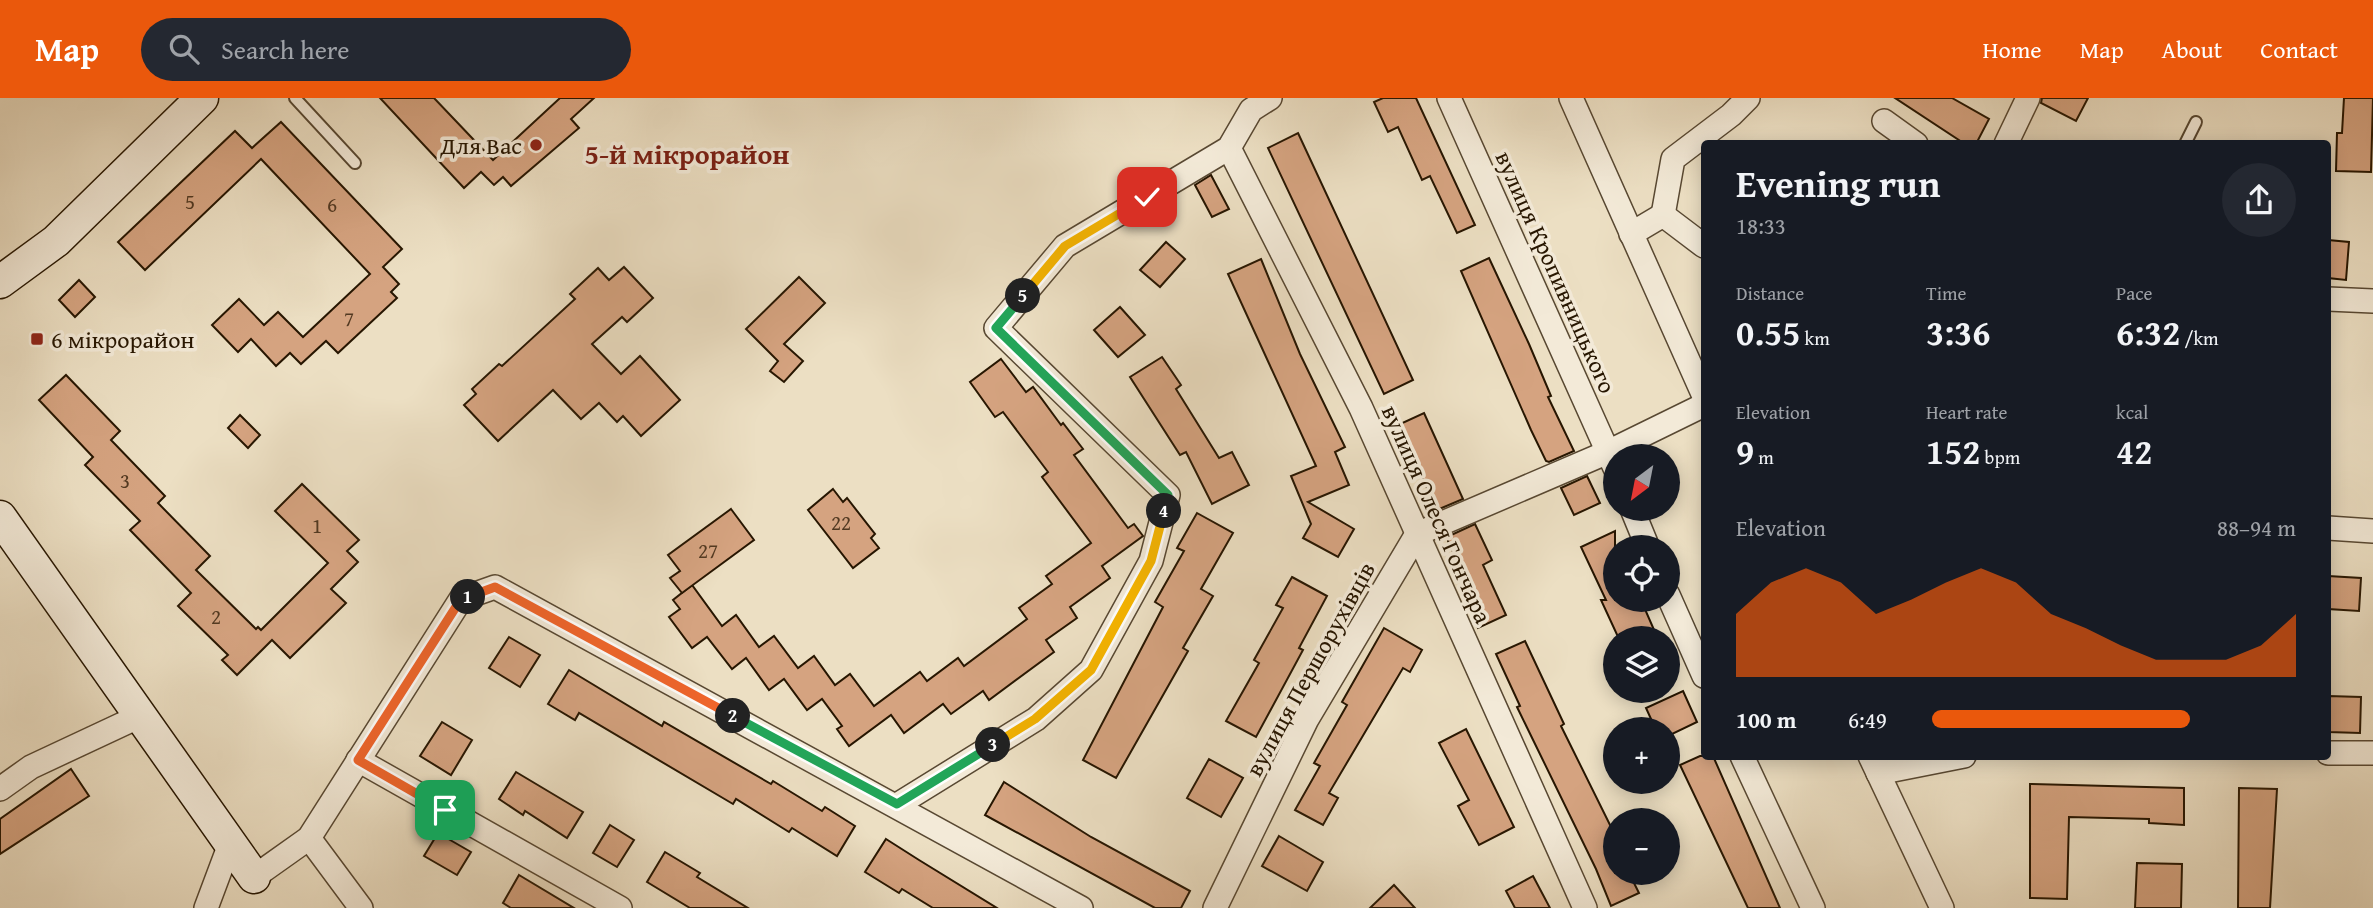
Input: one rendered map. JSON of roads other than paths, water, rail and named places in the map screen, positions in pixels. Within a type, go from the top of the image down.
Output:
[{"type":"street","points":[[0,282],[56,241],[202,98]]},
{"type":"street","points":[[897,804],[1035,719],[1091,670],[1151,561],[1168,495],[996,328],[1065,246],[1229,148],[1251,110],[1270,98]]},
{"type":"street","name":"вулиця Кропивницького","points":[[1449,98],[1605,444]]},
{"type":"street","points":[[1571,98],[1701,389]]},
{"type":"street","points":[[1631,234],[1663,215],[1673,159],[1731,116],[1748,98]]},
{"type":"street","points":[[2008,140],[2028,98]]},
{"type":"street","points":[[1884,121],[1910,140]]},
{"type":"street","name":"вулиця Олеся Гончара","points":[[1229,148],[1361,408],[1585,908]]},
{"type":"street","points":[[1663,215],[1701,244]]},
{"type":"street","points":[[2331,299],[2373,301]]},
{"type":"street","points":[[1639,444],[1701,407]]},
{"type":"street","points":[[1417,534],[1603,463]]},
{"type":"street","points":[[0,517],[254,877],[309,838],[461,599],[495,587],[897,804],[1081,908]]},
{"type":"street","points":[[2331,528],[2373,531]]},
{"type":"street","name":"вулиця Першорухівців","points":[[1215,908],[1307,719],[1417,534]]},
{"type":"street","points":[[1676,612],[1701,669]]},
{"type":"street","points":[[0,789],[31,767],[140,716]]},
{"type":"street","points":[[2331,753],[2373,753]]},
{"type":"street","points":[[358,760],[620,908]]},
{"type":"street","points":[[1744,760],[1813,908]]},
{"type":"street","points":[[1924,760],[1874,765],[1942,908]]},
{"type":"street","points":[[309,838],[361,908]]},
{"type":"street","points":[[206,908],[230,844]]},
{"type":"lane","points":[[295,98],[355,163]]},
{"type":"lane","points":[[2187,140],[2196,122]]},
{"type":"place","name":"Для Вас","points":[[536,145]]},
{"type":"place","name":"6 мікрорайон","points":[[37,339]]},
{"type":"district","name":"5-й мікрорайон","points":[[687,153]]}]
